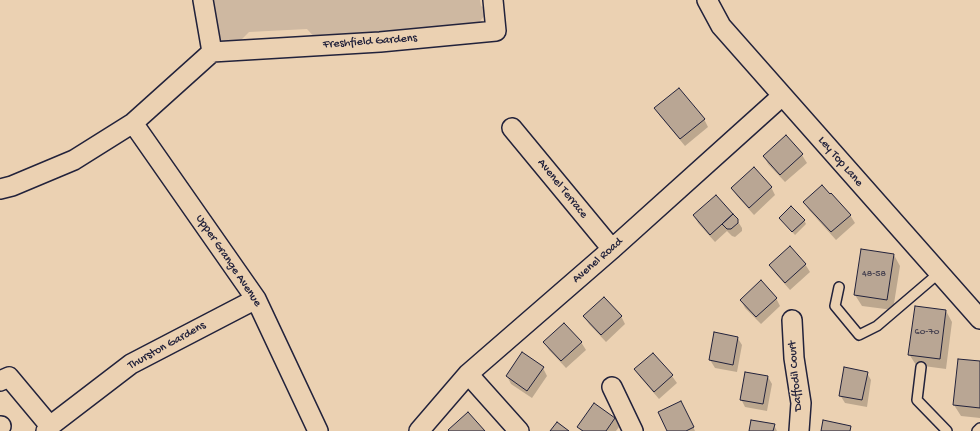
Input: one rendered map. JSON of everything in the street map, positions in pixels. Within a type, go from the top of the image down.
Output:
[{"type":"street","points":[[0,189],[12,186],[74,160],[133,123],[212,52],[203,0]]},
{"type":"street","name":"Freshfield Gardens","points":[[212,52],[380,42],[496,31],[493,0]]},
{"type":"street","name":"Ley Top Lane","points":[[707,0],[721,26],[980,319]]},
{"type":"street","name":"Avenel Road","points":[[419,431],[468,374],[612,249],[782,96]]},
{"type":"street","name":"Upper Grange Avenue","points":[[133,123],[256,299],[318,431]]},
{"type":"street","name":"Avenel Terrace","points":[[512,128],[612,249]]},
{"type":"street","name":"Thurston Gardens","points":[[48,429],[131,364],[256,299]]},
{"type":"street","name":"Daffodil Court","points":[[792,320],[794,358],[801,403],[799,431]]},
{"type":"street","points":[[468,374],[519,431]]},
{"type":"street","points":[[0,381],[9,377],[48,429]]},
{"type":"street","points":[[612,388],[633,431]]},
{"type":"lane","points":[[839,288],[835,306],[859,335],[876,326],[939,273]]},
{"type":"lane","points":[[921,367],[917,400],[948,431]]},
{"type":"lane","points":[[977,431],[980,428]]},
{"type":"shaded area","points":[[212,0],[480,0],[481,6],[489,10],[477,25],[317,40],[307,29],[249,32],[236,45],[222,41],[216,33]]},
{"type":"building","points":[[679,88],[705,119],[680,139],[654,108]]},
{"type":"building","points":[[786,135],[803,154],[780,175],[763,156]]},
{"type":"building","points":[[754,167],[772,187],[749,208],[731,188]]},
{"type":"building","points":[[822,185],[851,215],[831,232],[803,202]]},
{"type":"building","points":[[716,195],[733,214],[710,235],[693,215]]},
{"type":"building","points":[[791,206],[805,220],[792,232],[779,218]]},
{"type":"building","points":[[733,214],[738,219],[738,223],[731,229],[727,229],[722,224]]},
{"type":"building","points":[[790,246],[806,264],[785,283],[769,265]]},
{"type":"building","points":[[861,249],[894,254],[887,300],[854,295]]},
{"type":"building","points":[[761,280],[777,298],[756,317],[740,300]]},
{"type":"building","points":[[604,297],[622,316],[601,335],[583,316]]},
{"type":"building","points":[[915,306],[946,310],[940,359],[908,355]]},
{"type":"building","points":[[564,323],[582,342],[561,361],[543,342]]},
{"type":"building","points":[[714,332],[738,337],[733,365],[709,360]]},
{"type":"building","points":[[522,352],[544,367],[527,391],[506,376]]},
{"type":"building","points":[[653,353],[673,375],[654,392],[634,369]]},
{"type":"building","points":[[958,359],[980,361],[980,408],[953,405]]},
{"type":"building","points":[[844,367],[868,372],[862,400],[839,396]]},
{"type":"building","points":[[745,372],[768,376],[763,404],[740,400]]},
{"type":"building","points":[[681,401],[694,427],[686,431],[667,431],[658,412]]},
{"type":"building","points":[[594,403],[615,418],[606,431],[583,431],[577,427]]},
{"type":"building","points":[[468,412],[485,431],[448,430]]},
{"type":"building","points":[[751,420],[775,424],[773,431],[749,431]]},
{"type":"building","points":[[823,420],[851,426],[850,431],[821,431]]},
{"type":"building","points":[[557,422],[569,431],[550,431]]}]
